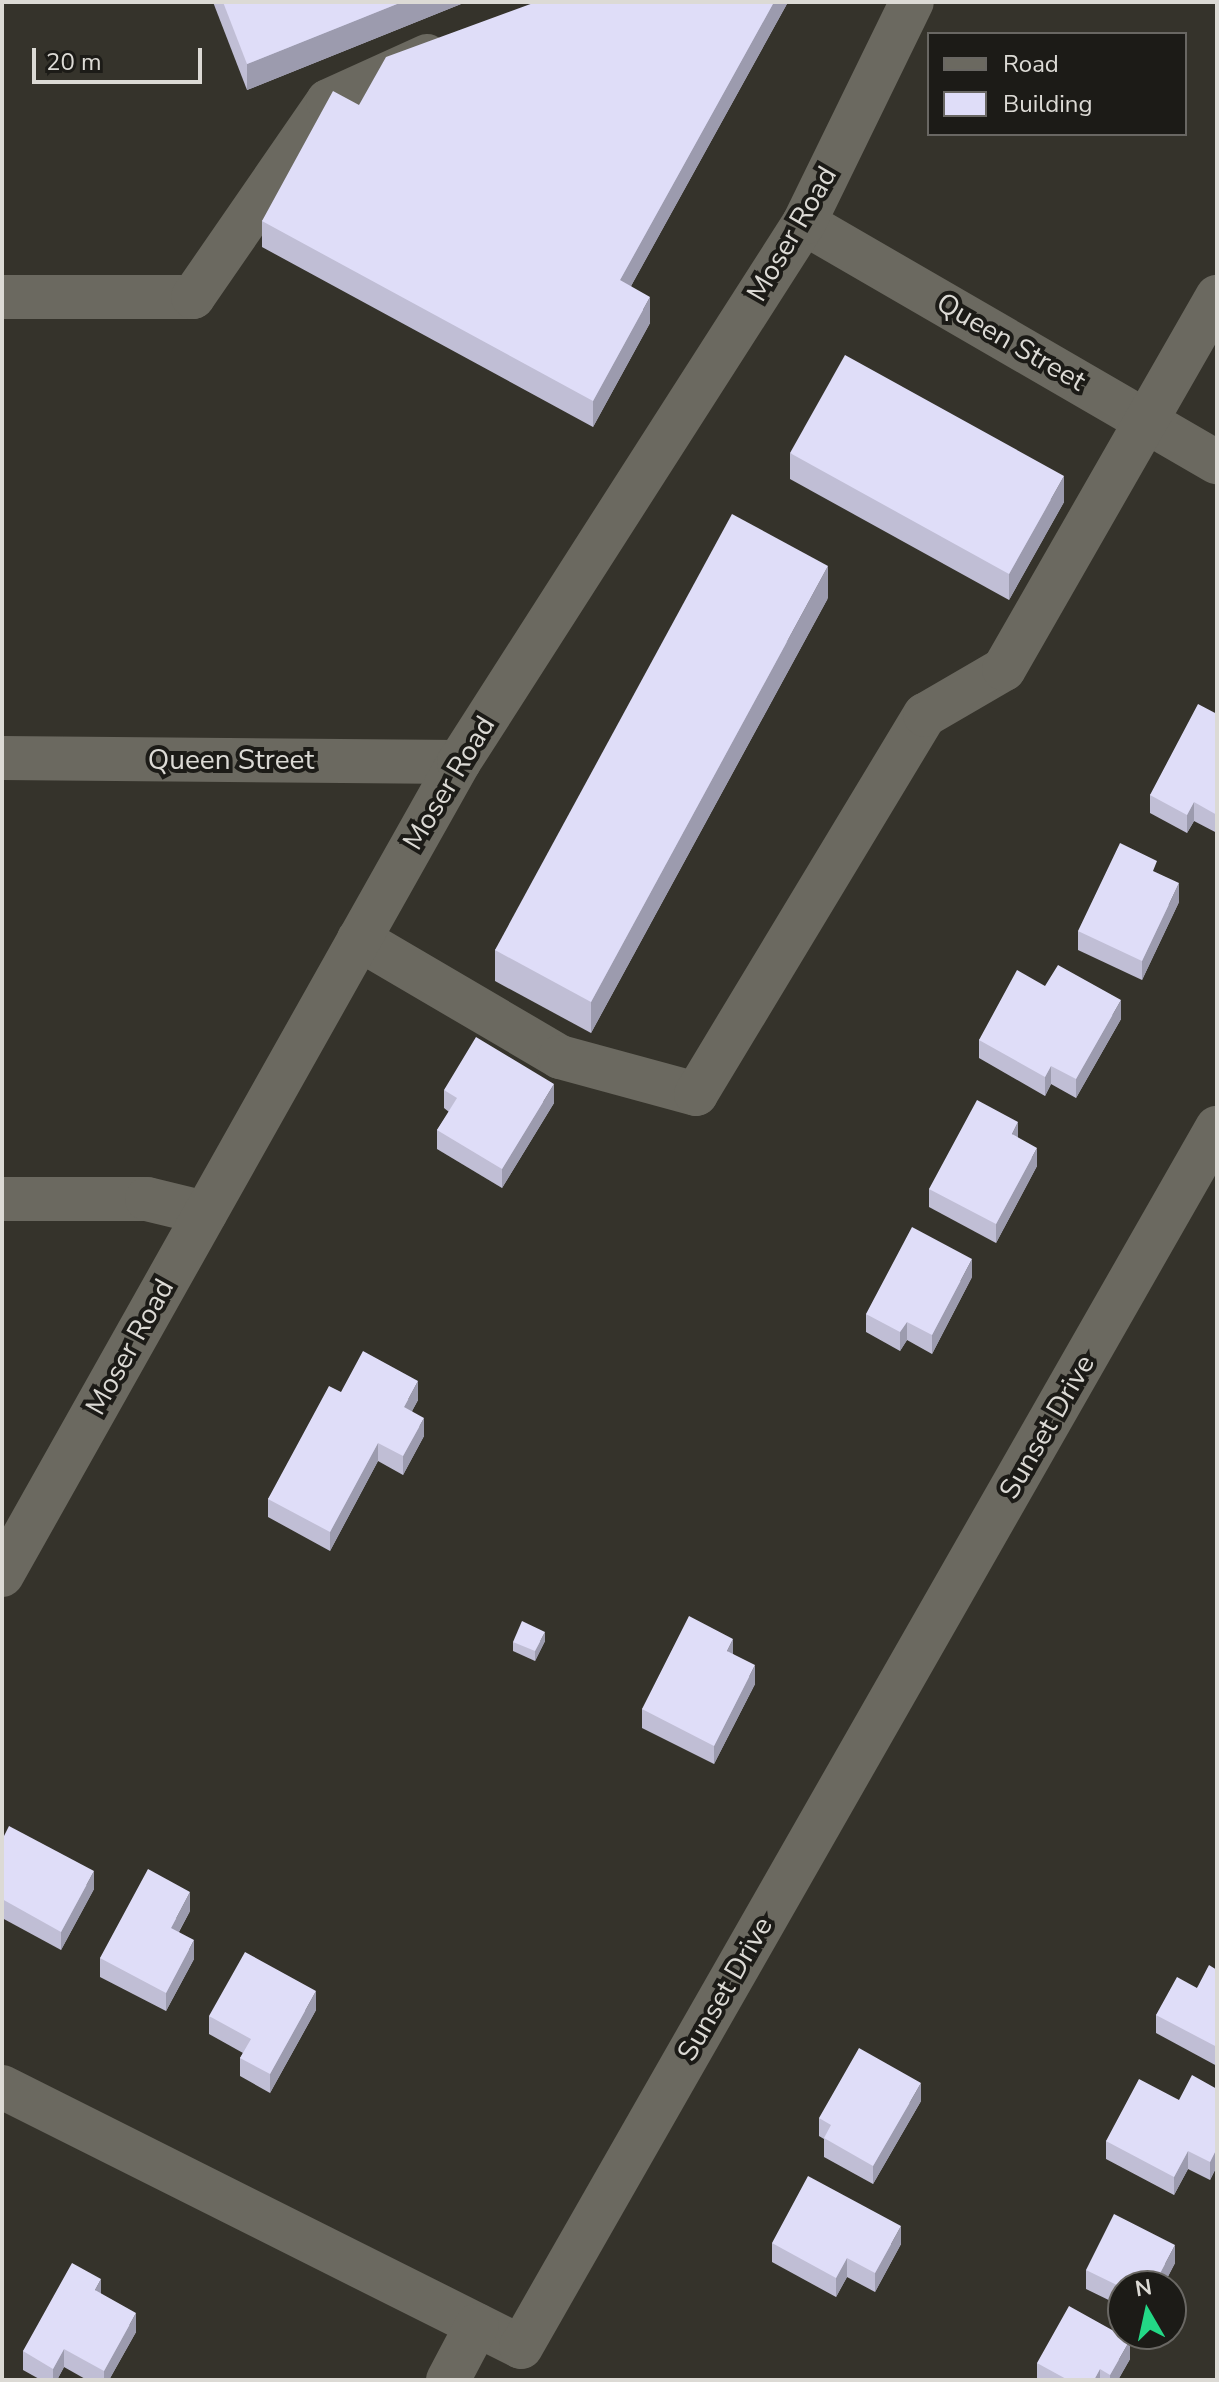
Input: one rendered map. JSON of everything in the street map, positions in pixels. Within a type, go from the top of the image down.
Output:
[{"type":"street","name":"Moser Road","points":[[2,1575],[459,762],[804,223],[912,2]]},
{"type":"street","points":[[2,297],[193,297],[328,101],[465,39]]},
{"type":"street","name":"Queen Street","points":[[804,223],[1217,462]]},
{"type":"street","points":[[359,939],[560,1057],[696,1094],[925,715],[1004,669],[1217,297]]},
{"type":"street","name":"Queen Street","points":[[2,758],[459,762]]},
{"type":"street","name":"Sunset Drive","points":[[2,2087],[521,2347],[1217,1128]]},
{"type":"street","points":[[2,1199],[147,1199],[205,1213]]},
{"type":"street","points":[[448,2380],[477,2325]]},
{"type":"building","points":[[223,2],[402,2],[247,64]]},
{"type":"building","points":[[536,2],[774,2],[620,280],[650,297],[593,401],[262,221],[333,91],[359,105],[386,57]]},
{"type":"building","points":[[845,355],[1064,476],[1009,574],[790,453]]},
{"type":"building","points":[[732,514],[828,566],[591,1002],[495,950]]},
{"type":"building","points":[[1198,704],[1217,714],[1217,815],[1194,802],[1187,815],[1150,795]]},
{"type":"building","points":[[1120,843],[1157,861],[1153,871],[1179,883],[1142,961],[1078,931]]},
{"type":"building","points":[[1058,965],[1121,1000],[1076,1079],[1051,1066],[1045,1077],[979,1040],[1017,970],[1045,986]]},
{"type":"building","points":[[476,1037],[554,1084],[502,1169],[437,1130],[457,1098],[444,1090]]},
{"type":"building","points":[[977,1100],[1018,1122],[1012,1134],[1037,1148],[996,1224],[929,1189]]},
{"type":"building","points":[[912,1227],[972,1259],[932,1335],[907,1322],[900,1332],[866,1314]]},
{"type":"building","points":[[363,1351],[418,1381],[404,1407],[424,1418],[403,1456],[378,1443],[330,1532],[268,1499],[329,1386],[341,1392]]},
{"type":"building","points":[[689,1616],[733,1639],[727,1651],[755,1665],[714,1746],[642,1709]]},
{"type":"building","points":[[522,1621],[545,1632],[535,1651],[513,1642]]},
{"type":"building","points":[[9,1826],[94,1871],[61,1932],[2,1899],[2,1840]]},
{"type":"building","points":[[148,1869],[190,1892],[171,1928],[194,1940],[166,1993],[100,1958]]},
{"type":"building","points":[[245,1952],[316,1991],[270,2074],[240,2058],[251,2039],[209,2016]]},
{"type":"building","points":[[1209,1965],[1217,1970],[1217,2047],[1156,2015],[1177,1977],[1197,1988]]},
{"type":"building","points":[[859,2048],[921,2083],[873,2166],[824,2138],[831,2125],[819,2118]]},
{"type":"building","points":[[1192,2075],[1217,2089],[1217,2148],[1210,2162],[1188,2151],[1174,2177],[1106,2141],[1139,2079],[1179,2100]]},
{"type":"building","points":[[808,2176],[901,2226],[875,2273],[847,2258],[836,2278],[772,2243]]},
{"type":"building","points":[[1114,2214],[1175,2245],[1162,2270],[1107,2270],[1107,2280],[1086,2270]]},
{"type":"building","points":[[72,2263],[101,2279],[95,2290],[136,2313],[104,2371],[64,2349],[53,2369],[23,2351]]},
{"type":"building","points":[[1069,2306],[1107,2327],[1107,2350],[1124,2350],[1110,2375],[1100,2369],[1094,2380],[1068,2380],[1037,2363]]}]
